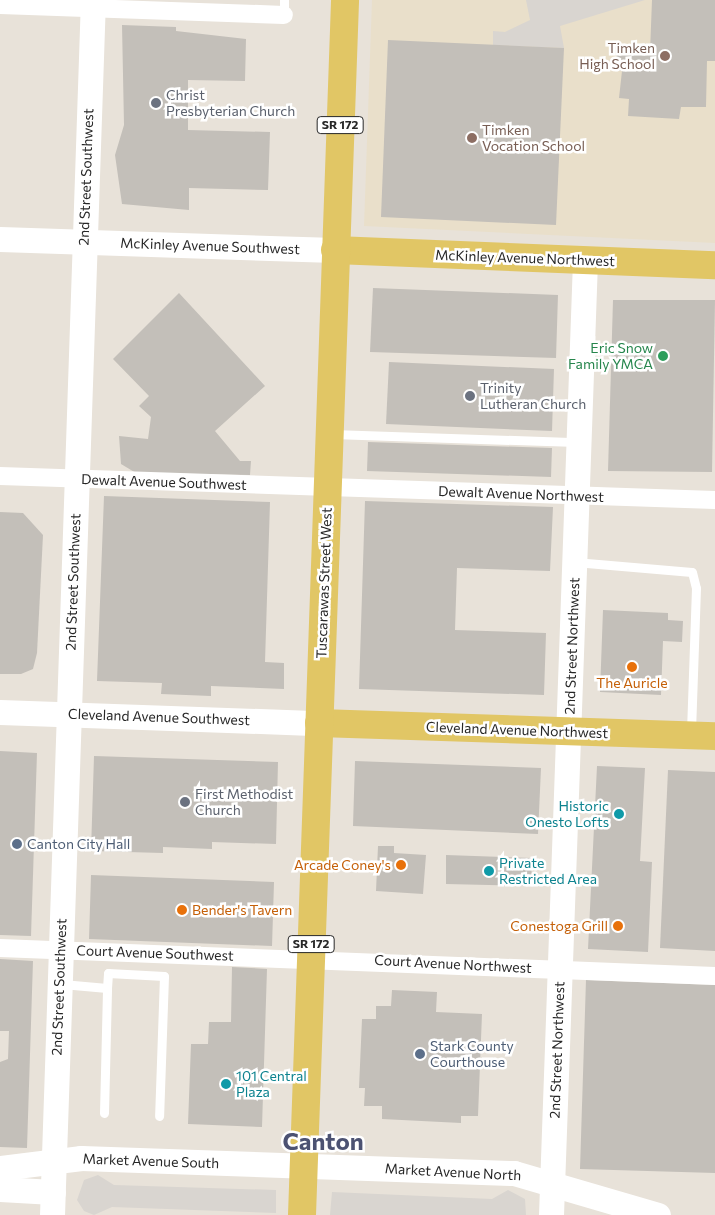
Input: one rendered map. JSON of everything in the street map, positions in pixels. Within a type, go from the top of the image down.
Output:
[{"type":"main road","name":"Tuscarawas Street West","points":[[303,1166],[345,0]]},
{"type":"main road","name":"McKinley Avenue Northwest","points":[[336,250],[715,266]]},
{"type":"main road","name":"Cleveland Avenue Northwest","points":[[319,723],[703,736]]},
{"type":"main road","name":"SR 172","points":[[302,1215],[303,1166]]},
{"type":"street","points":[[0,5],[93,4],[284,8]]},
{"type":"street","name":"2nd Street Southwest","points":[[53,1203],[93,4]]},
{"type":"street","name":"McKinley Avenue Southwest","points":[[0,240],[336,250]]},
{"type":"street","name":"2nd Street Northwest","points":[[552,1215],[585,260]]},
{"type":"street","name":"Dewalt Avenue Southwest","points":[[0,476],[327,487]]},
{"type":"street","name":"Dewalt Avenue Northwest","points":[[327,487],[578,497],[715,500]]},
{"type":"street","name":"Cleveland Avenue Southwest","points":[[0,712],[319,723]]},
{"type":"street","name":"Court Avenue Southwest","points":[[0,948],[310,958]]},
{"type":"street","name":"Court Avenue Northwest","points":[[310,958],[715,976]]},
{"type":"street","name":"Market Avenue South","points":[[0,1168],[53,1164],[81,1158],[303,1166]]},
{"type":"street","name":"Market Avenue North","points":[[303,1166],[514,1172],[552,1180],[658,1215]]},
{"type":"street","points":[[0,1189],[53,1203]]},
{"type":"lane","points":[[330,434],[579,442]]},
{"type":"lane","points":[[575,562],[692,572],[696,588],[703,736]]},
{"type":"lane","points":[[104,1113],[108,973],[164,976],[160,1116]]},
{"type":"lane","points":[[59,984],[107,988]]},
{"type":"shaded area","points":[[372,0],[715,0],[715,243],[364,226]]},
{"type":"shaded area","points":[[526,0],[645,0],[560,26],[564,48],[493,45],[493,31],[505,32],[530,20]]},
{"type":"shaded area","points":[[98,1175],[114,1185],[276,1190],[276,1213],[112,1207],[94,1215],[84,1211],[77,1200],[84,1180]]},
{"type":"shaded area","points":[[508,1190],[525,1199],[526,1215],[330,1215],[332,1192],[492,1199]]},
{"type":"building","name":"Timken High School","points":[[652,0],[715,0],[715,61],[707,61],[706,107],[681,107],[679,119],[628,116],[629,99],[619,98],[622,71],[615,70],[617,51],[650,52]]},
{"type":"building","name":"Christ Presbyterian Church","points":[[122,25],[176,27],[176,31],[246,39],[245,81],[188,80],[188,130],[270,132],[268,190],[189,188],[189,210],[122,204],[115,155],[124,125]]},
{"type":"building","name":"Timken Vocation School","points":[[388,40],[564,48],[556,225],[381,217]]},
{"type":"building","points":[[373,288],[558,295],[556,358],[370,352]]},
{"type":"building","points":[[179,293],[265,386],[215,431],[240,461],[251,461],[250,475],[136,473],[121,464],[119,436],[148,439],[151,417],[139,406],[149,396],[113,359]]},
{"type":"building","name":"Eric Snow Family YMCA","points":[[613,300],[715,300],[712,472],[608,471]]},
{"type":"building","name":"Trinity Lutheran Church","points":[[389,362],[554,369],[552,431],[386,424]]},
{"type":"building","points":[[368,442],[552,448],[551,477],[367,471]]},
{"type":"building","points":[[104,496],[270,502],[265,662],[284,663],[284,689],[211,686],[211,696],[161,694],[162,683],[97,681]]},
{"type":"building","points":[[365,501],[553,507],[550,571],[457,568],[455,630],[546,633],[544,695],[359,689]]},
{"type":"building","points":[[0,512],[23,513],[43,535],[37,653],[33,669],[21,674],[0,674]]},
{"type":"building","name":"The Auricle","points":[[603,610],[668,613],[668,620],[683,621],[682,642],[663,641],[661,695],[600,692]]},
{"type":"building","name":"Canton City Hall","points":[[0,751],[37,753],[31,936],[0,935]]},
{"type":"building","name":"First Methodist Church","points":[[94,756],[278,762],[276,844],[212,842],[212,849],[163,847],[163,853],[91,851]]},
{"type":"building","points":[[355,761],[541,768],[538,834],[353,826]]},
{"type":"building","points":[[597,766],[645,768],[640,861],[652,862],[648,952],[588,949]]},
{"type":"building","points":[[668,770],[715,772],[715,951],[660,948]]},
{"type":"building","name":"Arcade Coney's","points":[[378,846],[394,846],[394,853],[426,855],[423,894],[376,891]]},
{"type":"building","name":"Private Restricted Area","points":[[446,855],[532,858],[531,886],[446,884]]},
{"type":"building","name":"Bender's Tavern","points":[[91,875],[274,882],[272,946],[89,939]]},
{"type":"building","points":[[0,959],[33,961],[27,1148],[0,1147],[0,1062],[8,1059],[9,1031],[0,1031]]},
{"type":"building","name":"101 Central Plaza","points":[[232,967],[267,969],[262,1127],[188,1124],[191,1044],[208,1044],[209,1022],[231,1022]]},
{"type":"building","points":[[586,980],[715,985],[715,1173],[580,1169]]},
{"type":"building","name":"Stark County Courthouse","points":[[392,990],[437,992],[436,1012],[482,1014],[478,1116],[461,1116],[461,1123],[382,1119],[382,1106],[364,1106],[365,1088],[359,1088],[362,1019],[376,1019],[376,1006],[391,1006]]},
{"type":"place","name":"Timken High School","points":[[665,56]]},
{"type":"place","name":"Christ Presbyterian Church","points":[[156,103]]},
{"type":"place","name":"Timken Vocation School","points":[[472,138]]},
{"type":"place","name":"Eric Snow Family YMCA","points":[[663,356]]},
{"type":"place","name":"Trinity Lutheran Church","points":[[470,396]]},
{"type":"place","name":"The Auricle","points":[[632,667]]},
{"type":"place","name":"First Methodist Church","points":[[185,802]]},
{"type":"place","name":"Historic Onesto Lofts","points":[[619,814]]},
{"type":"place","name":"Canton City Hall","points":[[17,844]]},
{"type":"place","name":"Arcade Coney's","points":[[401,865]]},
{"type":"place","name":"Private Restricted Area","points":[[489,871]]},
{"type":"place","name":"Bender's Tavern","points":[[182,910]]},
{"type":"place","name":"Conestoga Grill","points":[[618,926]]},
{"type":"place","name":"Stark County Courthouse","points":[[420,1054]]},
{"type":"place","name":"101 Central Plaza","points":[[226,1084]]},
{"type":"district","name":"Canton","points":[[323,1141]]}]
